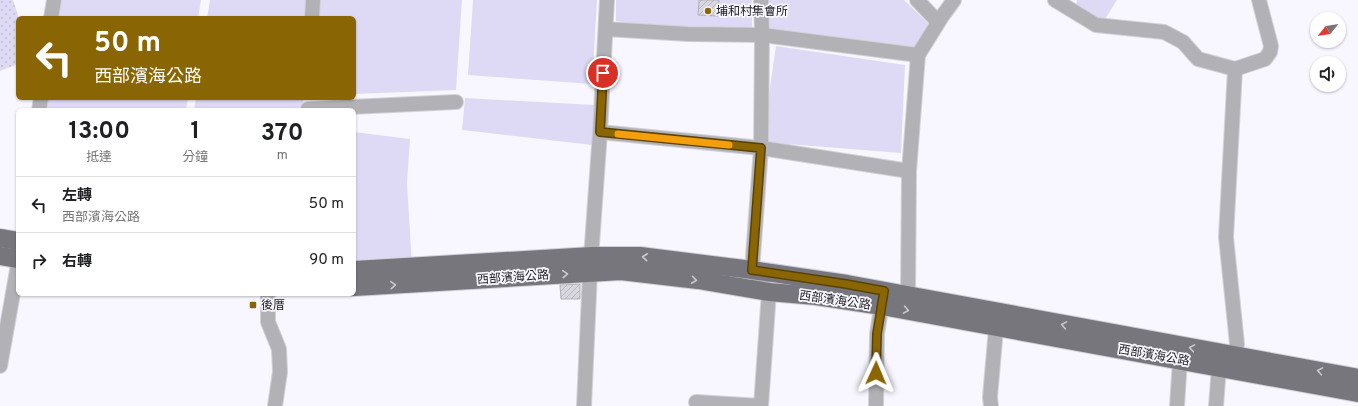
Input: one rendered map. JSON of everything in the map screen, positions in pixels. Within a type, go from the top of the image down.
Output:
[{"type":"main road","points":[[0,238],[16,241]]},
{"type":"main road","points":[[0,256],[16,259]]},
{"type":"main road","name":"西部濱海公路","points":[[356,287],[591,264],[640,256],[752,270],[846,284],[883,299],[908,296],[997,320],[1180,360],[1358,393]]},
{"type":"main road","name":"西部濱海公路","points":[[356,270],[591,264],[622,271],[698,280],[769,292],[883,299],[997,320],[1234,356],[1358,378]]},
{"type":"street","points":[[51,16],[54,0]]},
{"type":"street","points":[[312,0],[312,16]]},
{"type":"street","points":[[584,406],[607,0]]},
{"type":"street","points":[[696,402],[761,406],[769,292],[752,270],[761,148],[761,0]]},
{"type":"street","points":[[917,0],[938,22]]},
{"type":"street","points":[[908,296],[909,171],[918,55],[938,22],[954,0]]},
{"type":"street","points":[[1055,0],[1096,25],[1164,32],[1183,42],[1198,59],[1235,69],[1265,59],[1270,52],[1271,46],[1259,0]]},
{"type":"street","points":[[606,29],[688,34],[762,36],[918,55]]},
{"type":"street","points":[[1216,406],[1219,367],[1234,356],[1237,344],[1226,237],[1235,69]]},
{"type":"street","points":[[308,106],[456,102]]},
{"type":"street","points":[[600,132],[761,148],[909,171]]},
{"type":"street","points":[[0,366],[16,276]]},
{"type":"street","points":[[268,296],[268,322],[279,349],[280,372],[275,406]]},
{"type":"street","points":[[876,406],[877,334],[883,299]]},
{"type":"street","points":[[991,406],[990,397],[997,320]]},
{"type":"street","points":[[1177,406],[1180,360]]},
{"type":"shaded area","points":[[0,0],[13,0],[18,16],[16,16],[16,65],[0,71]]},
{"type":"shaded area","points":[[53,0],[201,0],[198,16],[51,16]]},
{"type":"shaded area","points":[[210,0],[306,0],[307,16],[207,16]]},
{"type":"shaded area","points":[[317,0],[462,0],[456,90],[356,94],[356,16],[316,16]]},
{"type":"shaded area","points":[[473,0],[597,0],[592,84],[468,75]]},
{"type":"shaded area","points":[[616,0],[752,0],[752,31],[688,34],[616,21]]},
{"type":"shaded area","points":[[766,0],[904,0],[934,29],[911,54],[768,28]]},
{"type":"shaded area","points":[[1077,0],[1117,0],[1100,27],[1074,14]]},
{"type":"shaded area","points":[[776,46],[905,65],[901,153],[762,142]]},
{"type":"shaded area","points":[[465,98],[594,105],[592,145],[462,130]]},
{"type":"shaded area","points":[[40,100],[188,100],[186,108],[39,108]]},
{"type":"shaded area","points":[[196,100],[304,100],[302,108],[194,108]]},
{"type":"shaded area","points":[[356,132],[410,139],[407,183],[412,267],[356,263]]},
{"type":"building","name":"埔和村集會所","points":[[699,0],[719,0],[718,16],[698,15]]},
{"type":"building","points":[[580,284],[580,299],[561,299],[560,285]]},
{"type":"slow traffic","points":[[618,134],[729,145]]},
{"type":"place","name":"埔和村集會所","points":[[708,11]]},
{"type":"place","name":"後厝","points":[[253,305]]},
{"type":"route","points":[[603,73],[600,132],[761,148],[752,270],[884,291],[877,334],[876,373]]}]
